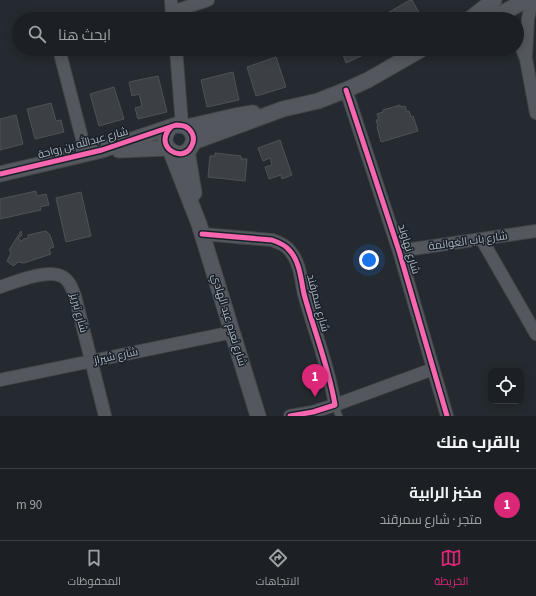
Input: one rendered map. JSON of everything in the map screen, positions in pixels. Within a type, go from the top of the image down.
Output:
[{"type":"street","points":[[172,10],[208,0]]},
{"type":"street","points":[[491,10],[508,10],[526,0]]},
{"type":"street","points":[[526,59],[528,19],[532,0]]},
{"type":"street","points":[[524,54],[536,113]]},
{"type":"street","points":[[61,56],[86,154]]},
{"type":"street","points":[[176,56],[180,126]]},
{"type":"street","name":"شارع عبدالله بن رواحة","points":[[0,174],[102,150],[180,126],[283,109],[318,100],[368,80],[410,56]]},
{"type":"street","name":"شارع نهاوند","points":[[346,90],[399,251],[447,416]]},
{"type":"street","name":"شارع عبدالله بن رواحة","points":[[190,146],[283,109]]},
{"type":"street","points":[[180,126],[191,131],[193,136],[190,146],[182,153],[169,150],[165,143],[167,132],[180,126]]},
{"type":"street","name":"شارع نعيم عبد الهادي","points":[[190,146],[200,229]]},
{"type":"street","name":"شارع عبدالله بن رواحة","points":[[102,150],[169,150]]},
{"type":"street","name":"شارع نعيم عبد الهادي","points":[[169,150],[200,229],[258,416]]},
{"type":"street","name":"شارع سمرقند","points":[[200,229],[272,240],[281,243],[290,251],[298,266],[337,410]]},
{"type":"street","name":"شارع باب الغوانمة","points":[[399,251],[536,231]]},
{"type":"street","points":[[482,240],[536,334]]},
{"type":"street","name":"شارع تبريز","points":[[0,287],[33,277],[50,274],[61,276],[67,280],[75,296],[105,416]]},
{"type":"street","name":"شارع شيراز","points":[[0,380],[233,332]]},
{"type":"street","points":[[290,416],[337,410],[433,369]]},
{"type":"building","points":[[412,0],[419,12],[389,12]]},
{"type":"building","points":[[344,56],[361,56],[346,63]]},
{"type":"building","points":[[276,57],[286,87],[256,96],[247,67]]},
{"type":"building","points":[[233,72],[239,100],[207,107],[201,80]]},
{"type":"building","points":[[158,76],[167,112],[138,119],[135,108],[142,106],[139,94],[132,96],[129,82]]},
{"type":"building","points":[[114,87],[124,119],[99,126],[90,94]]},
{"type":"building","points":[[51,103],[56,121],[61,120],[64,132],[35,139],[27,109]]},
{"type":"building","points":[[400,105],[401,107],[405,106],[411,117],[413,116],[418,131],[381,142],[376,120],[379,120],[377,114],[383,112],[383,110]]},
{"type":"building","points":[[16,115],[23,144],[0,150],[0,119]]},
{"type":"building","points":[[280,140],[292,175],[282,179],[281,175],[269,179],[265,167],[272,165],[270,158],[263,161],[258,148]]},
{"type":"building","points":[[215,153],[241,156],[241,159],[247,159],[245,181],[208,177],[210,156],[215,156]]},
{"type":"building","points":[[36,191],[37,196],[46,194],[49,205],[40,207],[41,210],[0,219],[0,199]]},
{"type":"building","points":[[81,192],[91,236],[66,242],[56,198]]},
{"type":"building","points":[[21,231],[22,235],[18,239],[22,241],[23,239],[28,238],[28,235],[46,231],[50,235],[54,247],[49,249],[51,254],[24,263],[18,262],[13,266],[7,261],[11,253],[9,250]]},
{"type":"cycle path","points":[[346,90],[399,251],[447,416]]},
{"type":"cycle path","points":[[0,174],[102,150],[176,125],[185,126],[192,133],[193,142],[188,151],[177,153],[171,151],[167,147],[165,141],[166,134],[171,127]]},
{"type":"cycle path","points":[[202,234],[272,240],[286,247],[296,260],[300,271],[304,294],[329,377],[335,405],[313,412],[290,416]]},
{"type":"place","name":"مخبز الرابية","points":[[315,397]]}]
